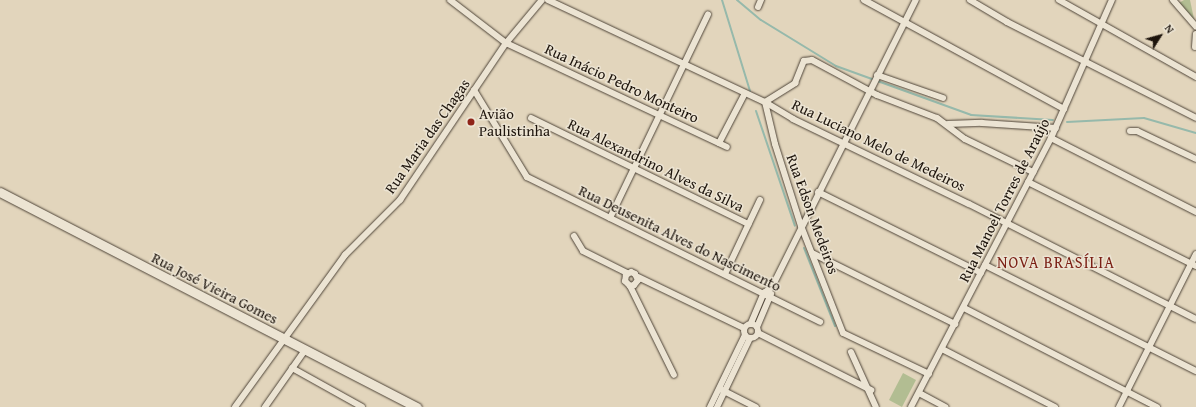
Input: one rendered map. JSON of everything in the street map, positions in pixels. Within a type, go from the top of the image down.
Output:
[{"type":"main road","name":"Rua José Vieira Gomes","points":[[0,192],[417,407]]},
{"type":"street","name":"Rua Inácio Pedro Monteiro","points":[[450,0],[506,43],[727,147]]},
{"type":"street","name":"Rua Maria das Chagas","points":[[235,407],[285,340],[345,255],[400,200],[506,43],[542,0]]},
{"type":"street","name":"Rua Luciano Melo de Medeiros","points":[[548,0],[684,66],[765,102],[793,119],[1006,223],[1196,319]]},
{"type":"street","points":[[758,7],[761,0]]},
{"type":"street","points":[[864,0],[903,23],[1064,109]]},
{"type":"street","points":[[574,236],[583,251],[627,273],[634,273],[638,277],[747,334],[758,330],[771,297],[772,287],[801,226],[916,0]]},
{"type":"street","points":[[970,0],[1007,22],[1196,118]]},
{"type":"street","points":[[1059,0],[1196,77]]},
{"type":"street","name":"Rua Manoel Torres de Araújo","points":[[911,407],[964,308],[1006,223],[1052,138],[1112,0]]},
{"type":"street","points":[[1173,0],[1196,26]]},
{"type":"street","points":[[610,218],[632,168],[684,66],[708,14]]},
{"type":"street","points":[[1195,47],[1196,34]]},
{"type":"street","points":[[765,102],[795,83],[804,61],[807,60],[926,113],[948,124],[965,138],[1033,172]]},
{"type":"street","points":[[876,76],[943,98]]},
{"type":"street","name":"Rua Deusenita Alves do Nascimento","points":[[474,90],[527,177],[820,322]]},
{"type":"street","points":[[719,143],[745,93]]},
{"type":"street","name":"Rua Edson Medeiros","points":[[765,102],[775,144],[801,226],[843,332],[929,374]]},
{"type":"street","name":"Rua Alexandrino Alves da Silva","points":[[531,118],[748,224]]},
{"type":"street","points":[[948,124],[982,123],[1056,128]]},
{"type":"street","points":[[1130,131],[1137,131],[1196,159]]},
{"type":"street","points":[[1052,138],[1196,212]]},
{"type":"street","points":[[1028,182],[1194,265]]},
{"type":"street","points":[[818,192],[981,273]]},
{"type":"street","points":[[725,274],[760,200]]},
{"type":"street","points":[[812,253],[955,324]]},
{"type":"street","points":[[1119,407],[1169,306],[1194,265],[1196,254]]},
{"type":"street","points":[[985,265],[1196,372]]},
{"type":"street","points":[[627,273],[625,282],[630,286],[674,375]]},
{"type":"street","points":[[630,286],[636,284],[638,277]]},
{"type":"street","points":[[717,407],[722,390],[764,294],[772,287]]},
{"type":"street","points":[[964,308],[1157,407]]},
{"type":"street","points":[[751,323],[758,330],[871,390]]},
{"type":"street","points":[[265,407],[305,350]]},
{"type":"street","points":[[942,350],[1055,407]]},
{"type":"street","points":[[851,352],[871,390],[876,407]]},
{"type":"street","points":[[292,368],[362,407]]},
{"type":"street","points":[[710,407],[722,390]]},
{"type":"street","points":[[722,390],[756,407]]},
{"type":"street","points":[[919,393],[945,407]]},
{"type":"green space","points":[[1184,0],[1190,0],[1194,19],[1179,3]]},
{"type":"green space","points":[[903,373],[916,380],[902,407],[889,400]]},
{"type":"waterway","points":[[722,0],[750,91]]},
{"type":"waterway","points":[[737,0],[761,20],[836,66],[971,115],[1053,120]]},
{"type":"waterway","points":[[756,111],[795,226]]},
{"type":"waterway","points":[[1067,122],[1144,118],[1196,133]]},
{"type":"waterway","points":[[804,248],[835,326]]},
{"type":"place","name":"Avião Paulistinha","points":[[471,122]]},
{"type":"district","name":"NOVA BRASÍLIA","points":[[1056,262]]}]
